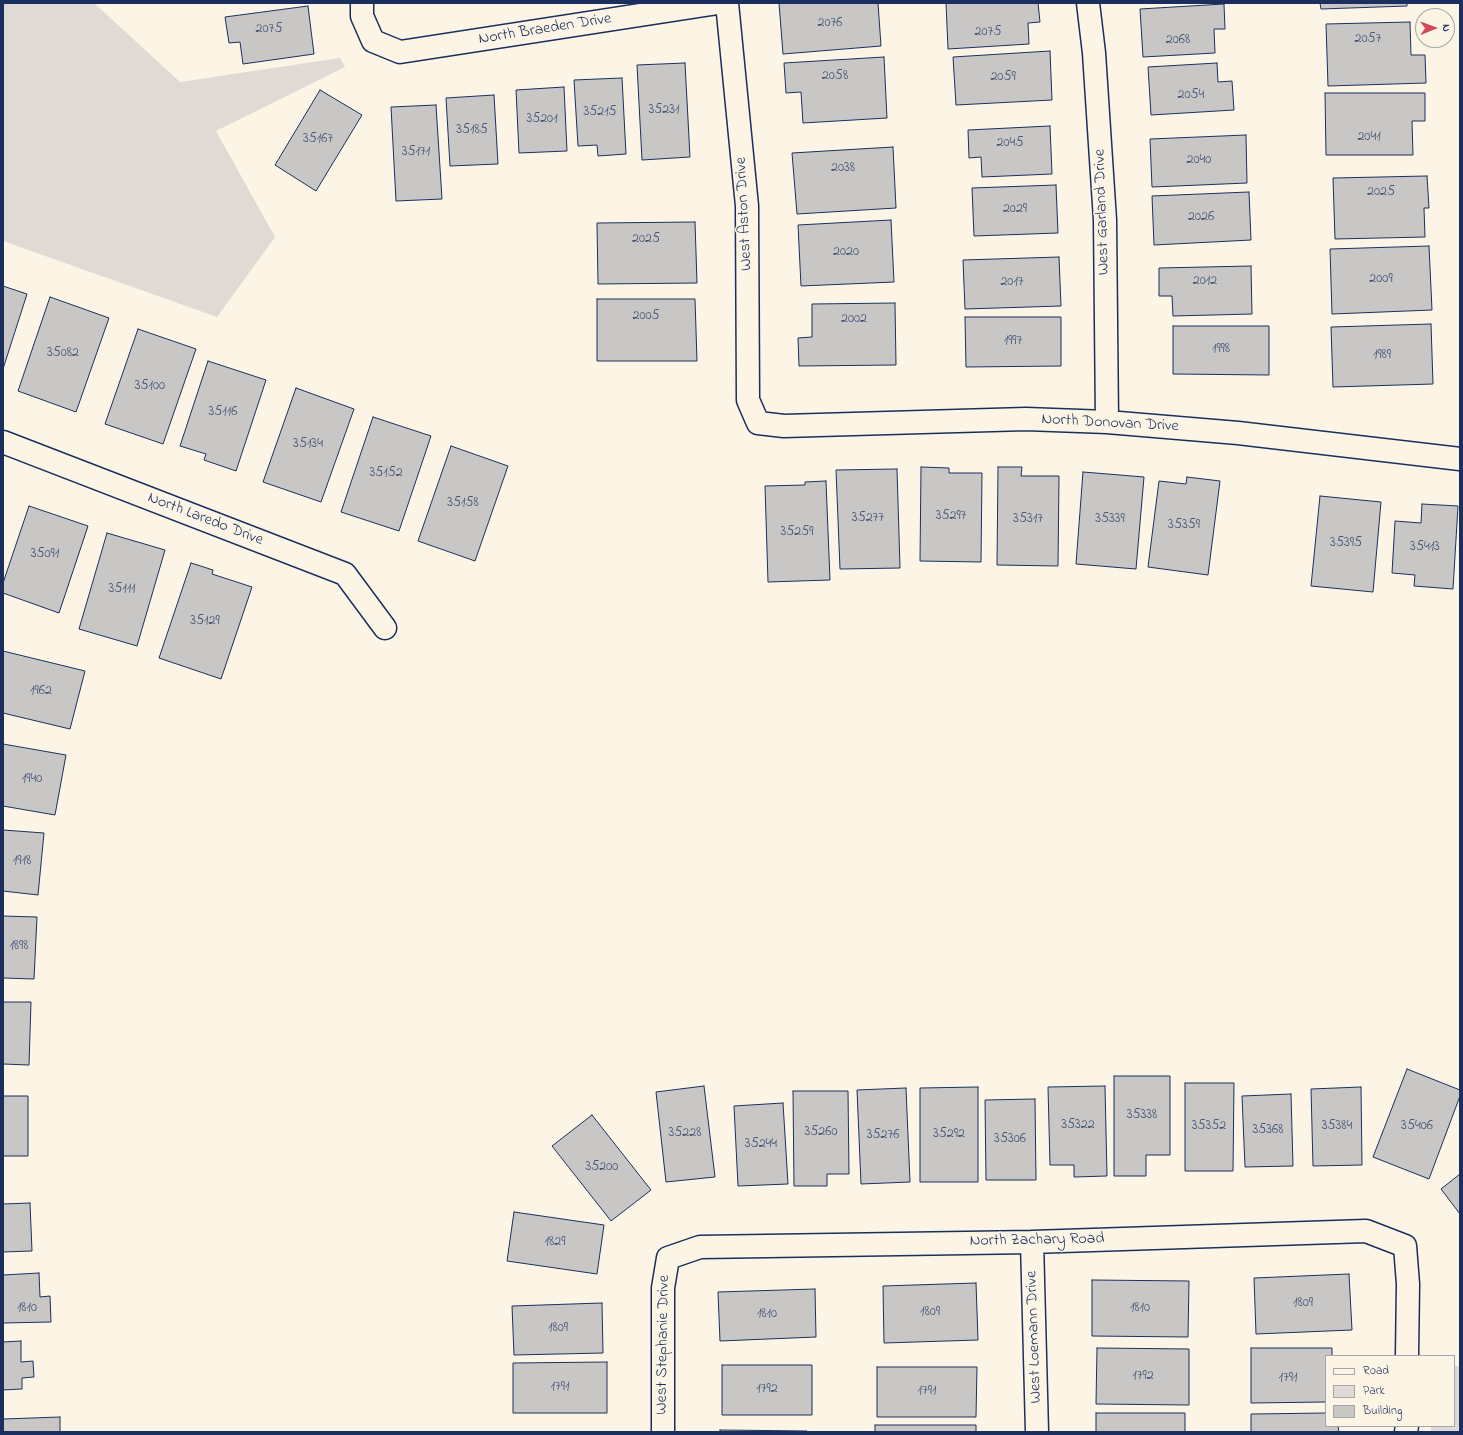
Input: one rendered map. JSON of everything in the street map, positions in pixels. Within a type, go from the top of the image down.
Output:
[{"type":"street","name":"North Braeden Drive","points":[[362,3],[362,16],[373,41],[400,52],[718,3]]},
{"type":"street","name":"West Aston Drive","points":[[727,3],[747,206],[748,400],[758,423]]},
{"type":"street","name":"West Garland Drive","points":[[1088,3],[1094,54],[1105,220],[1106,422]]},
{"type":"street","name":"North Donovan Drive","points":[[758,423],[784,426],[1026,419],[1106,422],[1238,433],[1460,459]]},
{"type":"street","name":"North Laredo Drive","points":[[4,445],[344,574],[385,628]]},
{"type":"street","name":"North Zachary Road","points":[[668,1258],[700,1247],[1032,1242],[1366,1231],[1404,1246],[1408,1284],[1408,1355]]},
{"type":"street","name":"West Loemann Drive","points":[[1032,1242],[1037,1432]]},
{"type":"street","name":"West Stephanie Drive","points":[[663,1432],[663,1288],[668,1258]]},
{"type":"green space","points":[[3,3],[94,3],[180,82],[340,58],[345,67],[216,131],[275,237],[217,317],[3,241]]},
{"type":"green space","points":[[1455,1366],[1460,1366],[1460,1432],[1431,1432],[1431,1427],[1455,1427]]},
{"type":"building","points":[[779,3],[878,3],[881,46],[783,54]]},
{"type":"building","points":[[946,3],[1038,3],[1040,22],[1028,23],[1029,44],[948,49]]},
{"type":"building","points":[[1320,3],[1407,3],[1407,6],[1321,9]]},
{"type":"building","points":[[1224,4],[1225,29],[1214,29],[1215,53],[1143,57],[1140,9]]},
{"type":"building","points":[[308,6],[314,54],[243,64],[240,42],[229,43],[225,17]]},
{"type":"building","points":[[1410,22],[1411,55],[1425,55],[1426,83],[1328,86],[1326,24]]},
{"type":"building","points":[[1050,51],[1052,100],[956,105],[953,57]]},
{"type":"building","points":[[884,57],[887,118],[803,123],[801,92],[786,93],[784,63]]},
{"type":"building","points":[[685,63],[690,157],[642,160],[637,65]]},
{"type":"building","points":[[1217,63],[1218,82],[1232,81],[1234,110],[1151,115],[1148,67]]},
{"type":"building","points":[[622,78],[626,154],[598,156],[597,145],[578,146],[574,80]]},
{"type":"building","points":[[564,87],[567,151],[519,153],[516,90]]},
{"type":"building","points":[[320,90],[362,115],[316,191],[275,165]]},
{"type":"building","points":[[1325,93],[1425,93],[1425,121],[1412,121],[1413,155],[1326,155]]},
{"type":"building","points":[[494,95],[498,164],[450,166],[446,98]]},
{"type":"building","points":[[436,105],[442,199],[396,201],[391,107]]},
{"type":"building","points":[[1050,126],[1052,174],[982,177],[981,157],[969,158],[968,130]]},
{"type":"building","points":[[1246,135],[1247,183],[1152,187],[1150,139]]},
{"type":"building","points":[[893,147],[896,208],[797,214],[792,153]]},
{"type":"building","points":[[1427,176],[1429,208],[1424,208],[1425,237],[1335,239],[1333,178]]},
{"type":"building","points":[[1056,185],[1058,233],[974,236],[972,188]]},
{"type":"building","points":[[1249,192],[1251,240],[1154,245],[1152,196]]},
{"type":"building","points":[[891,220],[894,282],[801,286],[798,225]]},
{"type":"building","points":[[695,222],[697,283],[598,284],[597,223]]},
{"type":"building","points":[[1429,246],[1432,310],[1332,314],[1330,249]]},
{"type":"building","points":[[1059,257],[1061,306],[965,309],[963,260]]},
{"type":"building","points":[[1251,266],[1252,314],[1173,316],[1172,296],[1159,296],[1159,268]]},
{"type":"building","points":[[3,286],[27,294],[3,369]]},
{"type":"building","points":[[50,297],[109,318],[76,412],[18,391]]},
{"type":"building","points":[[597,299],[695,299],[697,361],[597,361]]},
{"type":"building","points":[[895,303],[896,365],[799,366],[798,338],[812,337],[812,304]]},
{"type":"building","points":[[965,317],[1061,317],[1061,366],[966,367]]},
{"type":"building","points":[[1431,324],[1433,384],[1333,387],[1331,327]]},
{"type":"building","points":[[1173,326],[1269,326],[1269,375],[1173,374]]},
{"type":"building","points":[[138,329],[196,349],[163,444],[105,424]]},
{"type":"building","points":[[208,361],[266,380],[236,471],[204,460],[206,454],[180,446]]},
{"type":"building","points":[[296,388],[354,409],[321,502],[263,482]]},
{"type":"building","points":[[373,417],[431,436],[399,531],[341,512]]},
{"type":"building","points":[[451,446],[508,466],[475,561],[418,541]]},
{"type":"building","points":[[921,467],[949,468],[949,473],[982,473],[981,562],[920,561]]},
{"type":"building","points":[[998,467],[1022,467],[1021,476],[1059,476],[1058,566],[997,565]]},
{"type":"building","points":[[897,469],[900,568],[840,569],[836,470]]},
{"type":"building","points":[[1083,472],[1144,477],[1136,569],[1076,564]]},
{"type":"building","points":[[1187,477],[1220,481],[1208,575],[1148,567],[1159,481],[1186,484]]},
{"type":"building","points":[[826,481],[830,580],[768,582],[765,486],[805,485],[805,482]]},
{"type":"building","points":[[1320,496],[1381,502],[1373,592],[1311,586]]},
{"type":"building","points":[[1422,504],[1458,506],[1453,589],[1414,586],[1415,575],[1392,573],[1395,521],[1421,523]]},
{"type":"building","points":[[29,506],[88,526],[59,613],[3,593],[3,583]]},
{"type":"building","points":[[107,533],[165,550],[137,646],[79,629]]},
{"type":"building","points":[[191,563],[213,570],[212,574],[252,587],[221,679],[159,658]]},
{"type":"building","points":[[3,651],[85,671],[70,729],[3,713]]},
{"type":"building","points":[[3,744],[66,755],[55,815],[3,806]]},
{"type":"building","points":[[3,830],[44,833],[38,895],[3,891]]},
{"type":"building","points":[[3,916],[37,917],[34,979],[3,978]]},
{"type":"building","points":[[3,1002],[31,1002],[29,1065],[3,1064]]},
{"type":"building","points":[[1407,1069],[1460,1090],[1460,1096],[1429,1179],[1373,1157]]},
{"type":"building","points":[[1114,1076],[1170,1076],[1170,1155],[1146,1155],[1146,1176],[1114,1176]]},
{"type":"building","points":[[1185,1083],[1234,1083],[1233,1171],[1185,1171]]},
{"type":"building","points":[[704,1086],[715,1177],[666,1182],[656,1092]]},
{"type":"building","points":[[1105,1086],[1107,1176],[1074,1177],[1074,1165],[1050,1165],[1048,1087]]},
{"type":"building","points":[[978,1087],[978,1182],[920,1182],[920,1088]]},
{"type":"building","points":[[1361,1087],[1362,1165],[1313,1166],[1311,1089]]},
{"type":"building","points":[[906,1088],[910,1182],[861,1184],[857,1090]]},
{"type":"building","points":[[793,1091],[848,1091],[849,1174],[827,1174],[827,1186],[794,1186]]},
{"type":"building","points":[[1291,1094],[1293,1166],[1245,1167],[1242,1096]]},
{"type":"building","points":[[3,1096],[28,1096],[28,1156],[3,1156]]},
{"type":"building","points":[[1035,1099],[1036,1180],[986,1180],[985,1100]]},
{"type":"building","points":[[783,1103],[788,1184],[738,1186],[734,1106]]},
{"type":"building","points":[[592,1115],[651,1190],[611,1221],[552,1146]]},
{"type":"building","points":[[1460,1174],[1460,1214],[1441,1189]]},
{"type":"building","points":[[30,1203],[32,1251],[3,1252],[3,1204]]},
{"type":"building","points":[[514,1212],[604,1225],[597,1274],[507,1261]]},
{"type":"building","points":[[39,1273],[40,1297],[50,1296],[51,1322],[3,1323],[3,1275]]},
{"type":"building","points":[[1349,1274],[1352,1330],[1256,1334],[1254,1278]]},
{"type":"building","points":[[1092,1280],[1189,1281],[1188,1337],[1092,1336]]},
{"type":"building","points":[[976,1283],[978,1340],[884,1343],[883,1286]]},
{"type":"building","points":[[815,1289],[816,1337],[720,1341],[718,1292]]},
{"type":"building","points":[[602,1303],[603,1353],[514,1355],[512,1306]]},
{"type":"building","points":[[21,1341],[21,1362],[33,1361],[34,1377],[22,1378],[22,1389],[3,1390],[3,1342]]},
{"type":"building","points":[[1097,1348],[1189,1349],[1189,1405],[1096,1404]]},
{"type":"building","points":[[1251,1348],[1332,1348],[1332,1355],[1325,1355],[1325,1402],[1251,1403]]},
{"type":"building","points":[[607,1362],[607,1413],[513,1413],[513,1363]]},
{"type":"building","points":[[722,1365],[812,1365],[812,1415],[722,1415]]},
{"type":"building","points":[[877,1367],[977,1367],[976,1417],[877,1417]]},
{"type":"building","points":[[1096,1413],[1185,1413],[1185,1432],[1096,1432]]},
{"type":"building","points":[[1325,1413],[1325,1427],[1338,1427],[1339,1432],[1251,1432],[1251,1414]]},
{"type":"building","points":[[60,1417],[60,1432],[3,1432],[3,1419]]},
{"type":"building","points":[[875,1425],[976,1425],[976,1432],[875,1432]]},
{"type":"building","points":[[720,1430],[807,1431],[807,1432],[720,1432]]}]
